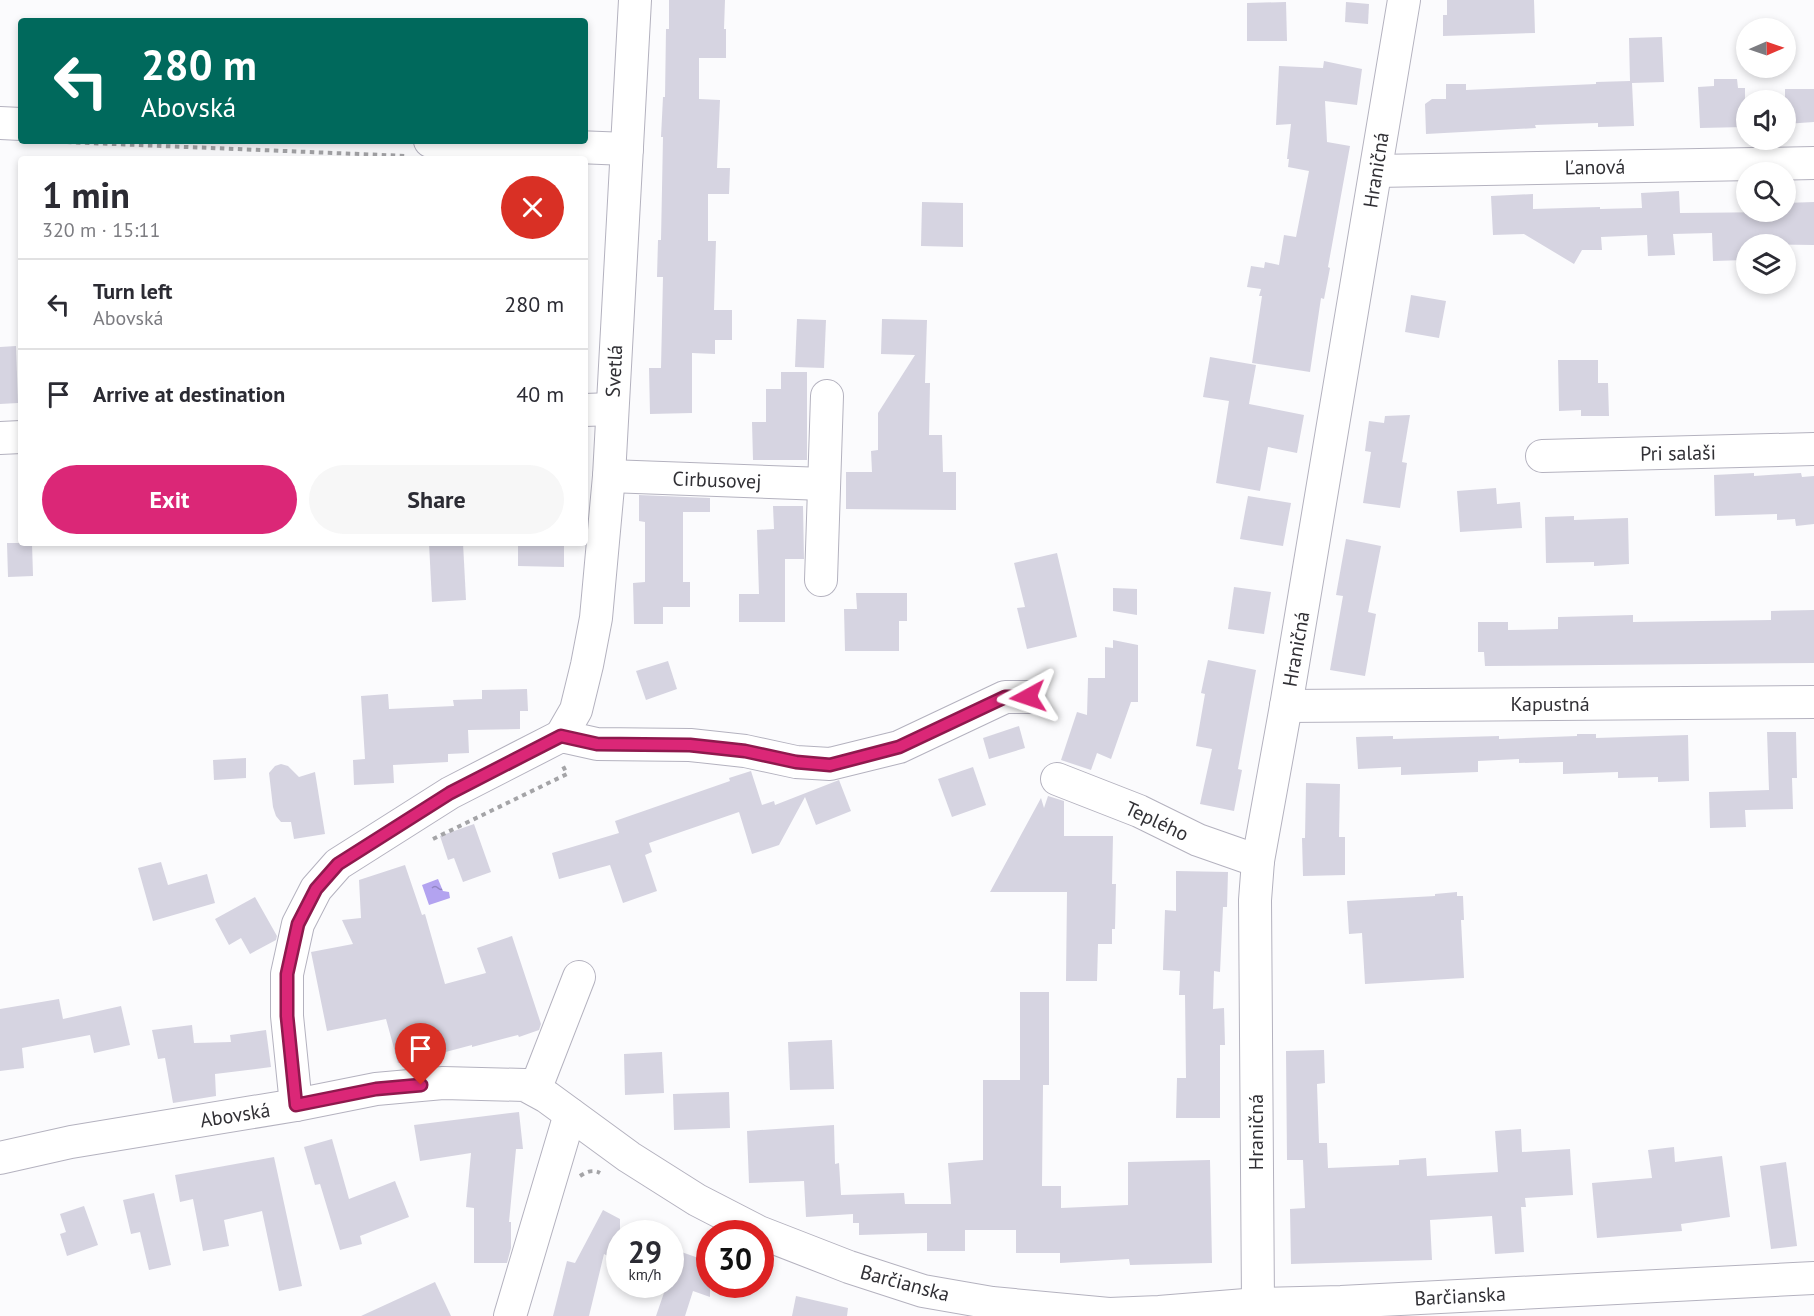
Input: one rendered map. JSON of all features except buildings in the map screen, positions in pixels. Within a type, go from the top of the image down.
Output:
[{"type":"street","name":"Svetlá","points":[[556,739],[576,710],[596,618],[609,476],[599,410],[627,149],[635,0]]},
{"type":"street","name":"Hraničná","points":[[1258,1304],[1255,900],[1258,861],[1404,0]]},
{"type":"street","points":[[0,123],[18,124]]},
{"type":"street","points":[[424,149],[627,149]]},
{"type":"street","name":"Ľanová","points":[[1376,171],[1814,163]]},
{"type":"street","points":[[821,580],[826,396]]},
{"type":"street","points":[[0,438],[18,437]]},
{"type":"street","name":"Pri salaši","points":[[1542,456],[1814,449]]},
{"type":"street","name":"Cirbusovej","points":[[609,476],[824,483]]},
{"type":"street","points":[[296,1105],[287,1016],[287,974],[298,924],[316,889],[338,864],[450,793],[556,739],[597,744],[690,745],[745,751],[796,762],[830,765],[899,747],[1005,697],[1028,697]]},
{"type":"street","name":"Kapustná","points":[[1286,706],[1814,702]]},
{"type":"street","name":"Teplého","points":[[1057,779],[1139,811],[1198,840],[1258,861]]},
{"type":"street","points":[[535,1090],[579,977]]},
{"type":"street","name":"Abovská","points":[[0,1158],[71,1142],[296,1105],[376,1089],[443,1083],[525,1085],[547,1097],[570,1114]]},
{"type":"street","points":[[510,1316],[570,1114]]},
{"type":"street","name":"Barčianska","points":[[570,1114],[629,1157],[697,1200],[759,1232],[849,1267],[923,1291],[992,1303],[1109,1314],[1159,1314],[1258,1304],[1341,1302],[1814,1278]]},
{"type":"path","points":[[180,144],[424,149]]},
{"type":"path","points":[[428,841],[567,774],[556,739]]},
{"type":"path","points":[[574,1183],[577,1177],[587,1171],[597,1171],[608,1178]]},
{"type":"water","points":[[438,879],[443,891],[449,892],[450,898],[429,905],[422,885]]},
{"type":"route","points":[[421,1085],[376,1089],[296,1105],[287,1016],[287,974],[298,924],[316,889],[338,864],[450,793],[561,736],[597,744],[690,745],[745,751],[796,762],[830,765],[899,747],[1005,697],[1028,697]]}]
